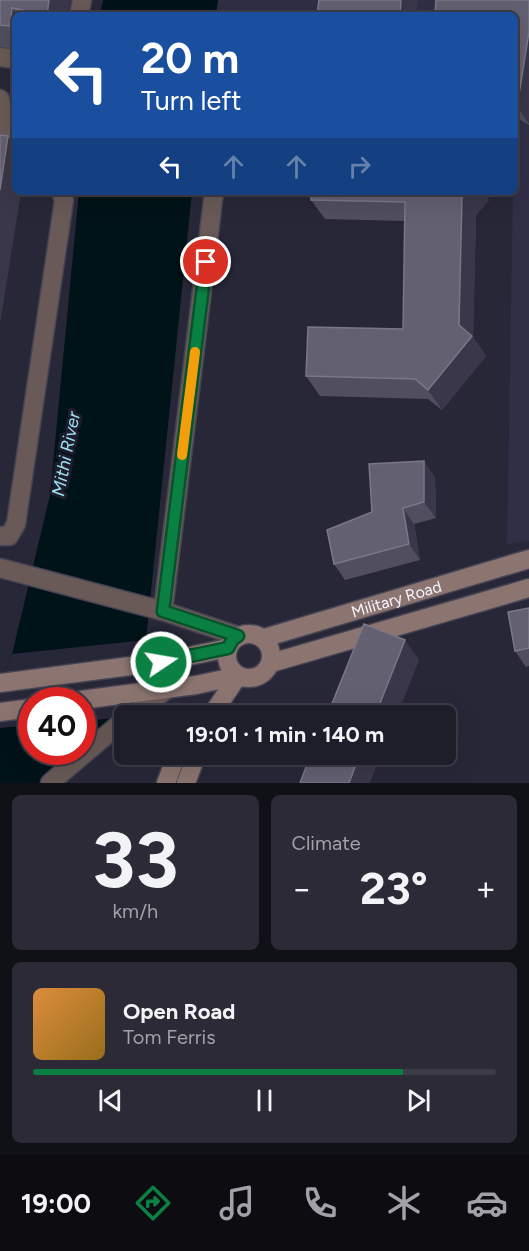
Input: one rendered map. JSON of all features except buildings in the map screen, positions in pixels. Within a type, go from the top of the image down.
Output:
[{"type":"street","points":[[0,99],[8,145]]},
{"type":"street","points":[[0,536],[9,536],[16,524],[64,200],[62,195]]},
{"type":"street","points":[[159,610],[214,195]]},
{"type":"street","name":"Military Road","points":[[264,638],[529,559]]},
{"type":"street","points":[[0,568],[159,610],[233,642]]},
{"type":"street","points":[[270,663],[529,588]]},
{"type":"street","points":[[0,683],[161,662],[233,642],[254,633],[264,638],[270,645],[272,654],[266,672],[257,677],[248,678],[238,675],[230,668],[226,659],[233,642]]},
{"type":"street","points":[[96,698],[196,685],[238,675]]},
{"type":"street","points":[[219,705],[238,675]]},
{"type":"street","points":[[143,705],[160,689]]},
{"type":"street","points":[[0,712],[18,710]]},
{"type":"street","points":[[50,783],[114,729]]},
{"type":"street","points":[[166,783],[173,765]]},
{"type":"street","points":[[186,783],[193,765]]},
{"type":"shaded area","points":[[218,0],[529,0],[529,541],[507,544],[513,195],[518,195],[518,12],[216,12]]},
{"type":"water","points":[[103,0],[218,0],[216,12],[101,12]]},
{"type":"water","name":"Mithi River","points":[[79,195],[192,195],[146,640],[121,705],[114,705],[114,720],[96,736],[96,687],[18,687],[18,765],[63,765],[43,783],[0,783],[0,687],[12,654],[50,495]]},
{"type":"pier","points":[[146,640],[121,705],[114,705],[114,718],[96,720],[96,687],[18,687],[18,726],[0,728],[0,687],[12,654]]},
{"type":"slow traffic","points":[[182,455],[195,352]]},
{"type":"route","points":[[161,662],[228,648],[233,639],[238,636],[163,611],[206,262]]}]
